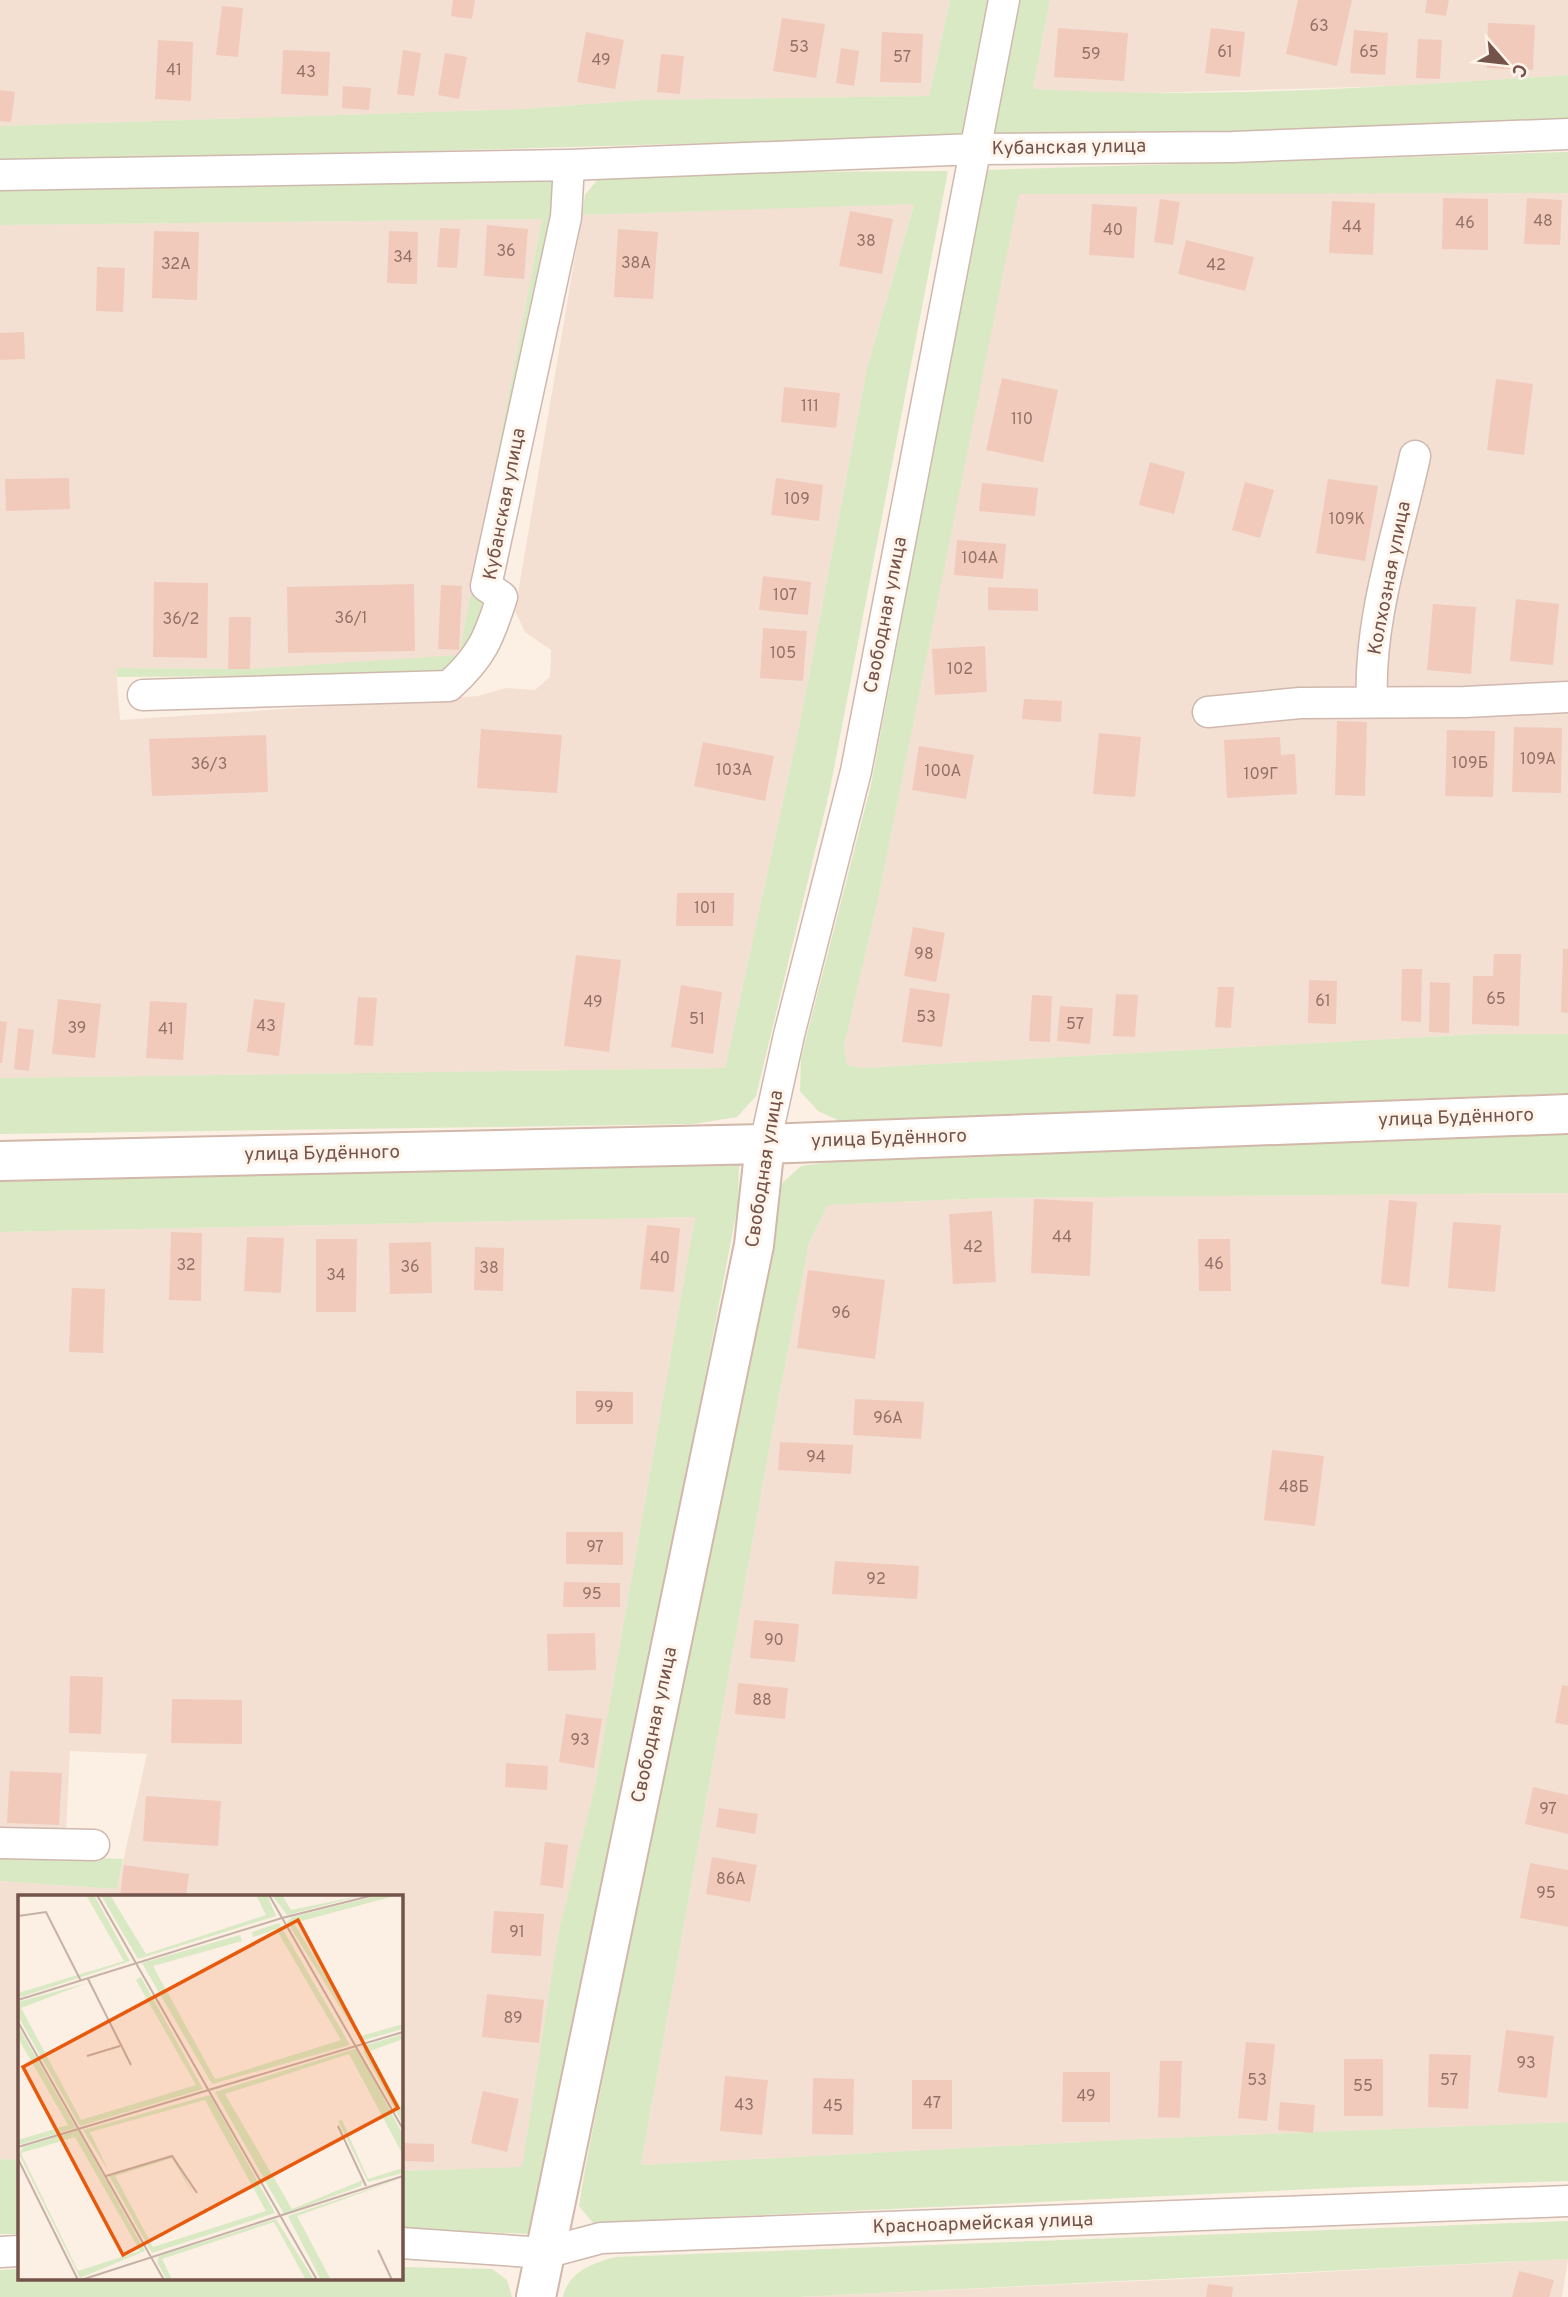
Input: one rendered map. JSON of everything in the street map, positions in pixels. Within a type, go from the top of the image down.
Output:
[{"type":"street","name":"Свободная улица","points":[[536,2297],[754,1245],[765,1144],[789,1035],[856,771],[1004,0]]},
{"type":"street","name":"Кубанская улица","points":[[0,175],[569,165],[976,149],[1233,147],[1568,135]]},
{"type":"street","name":"Кубанская улица","points":[[143,695],[449,686],[474,664],[488,642],[502,597],[486,586],[566,217],[569,165]]},
{"type":"street","name":"Колхозная улица","points":[[1372,702],[1371,678],[1385,592],[1415,456]]},
{"type":"street","points":[[1208,712],[1300,703],[1465,702],[1568,697]]},
{"type":"street","name":"улица Будённого","points":[[0,1161],[765,1144],[1568,1114]]},
{"type":"street","points":[[0,1843],[94,1845]]},
{"type":"street","name":"Красноармейская улица","points":[[402,2243],[545,2253],[601,2238],[1568,2201]]},
{"type":"street","points":[[0,2252],[18,2251]]},
{"type":"shaded area","points":[[0,0],[950,0],[929,96],[644,100],[522,109],[0,126]]},
{"type":"shaded area","points":[[1050,0],[1568,0],[1568,75],[1393,86],[1108,94],[1033,89]]},
{"type":"shaded area","points":[[1018,193],[1568,193],[1568,1034],[1481,1034],[862,1068],[847,1066],[844,1046],[878,900]]},
{"type":"shaded area","points":[[914,203],[867,368],[800,723],[725,1068],[0,1078],[0,225],[542,219],[459,656],[250,669],[116,668],[120,720],[478,696],[506,688],[535,690],[550,677],[551,650],[525,632],[515,611],[582,215]]},
{"type":"shaded area","points":[[1568,1193],[1568,2122],[1139,2139],[641,2165],[772,1433],[809,1243],[828,1205],[987,1198]]},
{"type":"shaded area","points":[[695,1217],[595,1786],[558,1934],[522,2168],[402,2171],[402,1895],[18,1895],[18,2160],[0,2159],[0,1881],[117,1889],[147,1754],[70,1751],[66,1832],[0,1832],[0,1232]]},
{"type":"shaded area","points":[[1568,2259],[1562,2297],[798,2297],[1267,2275]]},
{"type":"green space","points":[[950,0],[992,0],[965,136],[137,159],[0,159],[0,126],[522,109],[644,100],[929,96]]},
{"type":"green space","points":[[1013,0],[1050,0],[1033,89],[1234,92],[1568,75],[1568,120],[1321,130],[986,134]]},
{"type":"green space","points":[[1568,152],[1568,193],[1019,194],[878,900],[844,1046],[847,1065],[862,1068],[1481,1034],[1568,1034],[1568,1093],[840,1121],[818,1111],[800,1091],[801,1058],[871,785],[985,170]]},
{"type":"green space","points":[[948,171],[830,789],[756,1096],[737,1117],[693,1124],[0,1134],[0,1078],[725,1068],[800,723],[867,368],[914,204],[582,215],[585,195],[598,179],[636,173]]},
{"type":"green space","points":[[557,179],[523,402],[475,638],[461,661],[434,674],[117,677],[116,668],[250,669],[459,655],[542,219],[0,225],[0,187]]},
{"type":"green space","points":[[1568,1131],[1568,1193],[987,1198],[828,1205],[809,1243],[772,1433],[641,2165],[1139,2139],[1568,2122],[1568,2181],[1357,2187],[593,2223],[579,2206],[586,2164],[780,1185],[801,1166],[838,1161]]},
{"type":"green space","points":[[739,1165],[738,1204],[632,1762],[533,2234],[402,2229],[402,2171],[522,2167],[558,1934],[595,1786],[695,1217],[0,1232],[0,1181]]},
{"type":"green space","points":[[0,1854],[123,1859],[117,1889],[0,1881]]},
{"type":"green space","points":[[0,2159],[18,2160],[18,2234],[0,2234]]},
{"type":"green space","points":[[1568,2221],[1568,2259],[798,2297],[563,2297],[570,2281],[576,2275],[590,2266],[615,2257]]},
{"type":"green space","points":[[402,2267],[492,2269],[507,2280],[512,2297],[0,2297],[0,2270],[18,2269],[18,2280],[402,2280]]},
{"type":"building","points":[[453,0],[475,0],[472,19],[451,16]]},
{"type":"building","points":[[1298,0],[1352,0],[1337,66],[1286,54]]},
{"type":"building","points":[[1427,0],[1449,0],[1446,16],[1425,13]]},
{"type":"building","points":[[222,6],[243,8],[238,57],[216,55]]},
{"type":"building","points":[[782,18],[825,24],[816,78],[773,71]]},
{"type":"building","points":[[1488,23],[1535,25],[1533,70],[1487,68]]},
{"type":"building","points":[[1058,28],[1128,33],[1124,81],[1054,77]]},
{"type":"building","points":[[1211,28],[1245,32],[1240,77],[1205,73]]},
{"type":"building","points":[[1354,30],[1388,33],[1385,75],[1350,73]]},
{"type":"building","points":[[586,32],[624,40],[615,89],[577,82]]},
{"type":"building","points":[[882,32],[923,34],[921,83],[880,82]]},
{"type":"building","points":[[1418,39],[1442,40],[1440,79],[1416,78]]},
{"type":"building","points":[[158,40],[193,42],[191,101],[155,99]]},
{"type":"building","points":[[841,48],[859,51],[854,86],[836,83]]},
{"type":"building","points":[[283,50],[330,52],[328,96],[281,94]]},
{"type":"building","points":[[403,50],[421,53],[414,96],[397,94]]},
{"type":"building","points":[[445,53],[467,57],[459,99],[438,95]]},
{"type":"building","points":[[661,54],[684,56],[680,94],[657,92]]},
{"type":"building","points":[[343,86],[371,88],[369,110],[342,108]]},
{"type":"building","points":[[0,90],[15,92],[11,122],[0,121]]},
{"type":"building","points":[[1443,198],[1488,199],[1488,250],[1442,249]]},
{"type":"building","points":[[1527,198],[1562,200],[1560,245],[1524,244]]},
{"type":"building","points":[[1160,199],[1180,202],[1173,245],[1154,242]]},
{"type":"building","points":[[1332,201],[1375,203],[1373,255],[1329,253]]},
{"type":"building","points":[[1092,204],[1137,207],[1134,258],[1089,255]]},
{"type":"building","points":[[850,211],[893,219],[882,274],[839,266]]},
{"type":"building","points":[[487,225],[528,229],[524,279],[484,276]]},
{"type":"building","points":[[440,228],[460,229],[457,268],[437,267]]},
{"type":"building","points":[[618,229],[658,232],[653,299],[614,297]]},
{"type":"building","points":[[154,231],[199,232],[197,300],[152,298]]},
{"type":"building","points":[[389,231],[418,232],[417,284],[387,283]]},
{"type":"building","points":[[1186,240],[1254,257],[1245,291],[1178,274]]},
{"type":"building","points":[[97,267],[125,268],[123,312],[96,311]]},
{"type":"building","points":[[24,332],[25,359],[0,360],[0,333]]},
{"type":"building","points":[[1002,378],[1058,390],[1043,462],[986,450]]},
{"type":"building","points":[[1496,379],[1533,384],[1524,455],[1487,450]]},
{"type":"building","points":[[784,387],[840,393],[836,428],[781,422]]},
{"type":"building","points":[[1150,462],[1185,472],[1174,514],[1139,505]]},
{"type":"building","points":[[69,478],[70,509],[6,511],[5,479]]},
{"type":"building","points":[[776,478],[823,485],[819,521],[771,515]]},
{"type":"building","points":[[1328,479],[1378,486],[1365,561],[1316,553]]},
{"type":"building","points":[[1245,482],[1274,490],[1260,538],[1232,530]]},
{"type":"building","points":[[982,483],[1038,488],[1035,516],[979,511]]},
{"type":"building","points":[[957,540],[1006,544],[1003,579],[954,575]]},
{"type":"building","points":[[763,576],[811,582],[808,615],[759,610]]},
{"type":"building","points":[[154,582],[208,583],[207,658],[153,657]]},
{"type":"building","points":[[414,584],[415,651],[288,653],[287,587]]},
{"type":"building","points":[[441,585],[462,586],[459,650],[438,649]]},
{"type":"building","points":[[988,587],[1038,589],[1038,611],[988,610]]},
{"type":"building","points":[[1516,599],[1559,604],[1553,665],[1510,661]]},
{"type":"building","points":[[1433,604],[1476,607],[1471,674],[1427,670]]},
{"type":"building","points":[[229,617],[251,617],[250,669],[228,669]]},
{"type":"building","points":[[763,628],[807,631],[803,681],[760,678]]},
{"type":"building","points":[[985,646],[987,692],[935,695],[932,649]]},
{"type":"building","points":[[1024,699],[1062,701],[1061,722],[1022,719]]},
{"type":"building","points":[[1337,721],[1367,722],[1365,796],[1335,795]]},
{"type":"building","points":[[1514,727],[1562,728],[1561,793],[1512,792]]},
{"type":"building","points":[[481,729],[562,735],[557,793],[477,788]]},
{"type":"building","points":[[1447,730],[1495,731],[1493,797],[1445,796]]},
{"type":"building","points":[[1099,733],[1141,737],[1135,797],[1093,794]]},
{"type":"building","points":[[266,735],[268,792],[152,796],[149,739]]},
{"type":"building","points":[[1280,737],[1281,755],[1295,754],[1297,794],[1227,798],[1224,740]]},
{"type":"building","points":[[703,742],[774,756],[765,801],[694,786]]},
{"type":"building","points":[[919,746],[974,755],[966,799],[912,790]]},
{"type":"building","points":[[677,893],[734,893],[733,926],[676,926]]},
{"type":"building","points":[[913,927],[945,933],[936,982],[904,976]]},
{"type":"building","points":[[1563,949],[1568,949],[1568,1013],[1561,1012]]},
{"type":"building","points":[[1494,954],[1521,954],[1519,1026],[1472,1024],[1473,976],[1493,976]]},
{"type":"building","points":[[576,955],[621,960],[609,1052],[564,1046]]},
{"type":"building","points":[[1402,969],[1422,969],[1421,1022],[1401,1021]]},
{"type":"building","points":[[1309,980],[1337,981],[1336,1024],[1308,1023]]},
{"type":"building","points":[[1430,982],[1450,983],[1449,1033],[1429,1032]]},
{"type":"building","points":[[681,985],[722,992],[713,1054],[671,1047]]},
{"type":"building","points":[[1218,987],[1234,987],[1231,1028],[1215,1027]]},
{"type":"building","points":[[910,988],[950,994],[942,1047],[902,1042]]},
{"type":"building","points":[[1116,994],[1138,995],[1135,1037],[1113,1036]]},
{"type":"building","points":[[1032,995],[1052,996],[1050,1042],[1029,1041]]},
{"type":"building","points":[[358,997],[377,998],[373,1046],[354,1045]]},
{"type":"building","points":[[58,999],[101,1004],[95,1058],[52,1054]]},
{"type":"building","points":[[254,999],[285,1003],[279,1056],[247,1052]]},
{"type":"building","points":[[150,1001],[187,1003],[183,1060],[146,1058]]},
{"type":"building","points":[[1060,1006],[1093,1008],[1090,1044],[1057,1041]]},
{"type":"building","points":[[0,1021],[7,1022],[2,1063],[0,1063]]},
{"type":"building","points":[[18,1028],[34,1030],[29,1071],[14,1069]]},
{"type":"building","points":[[1034,1199],[1093,1202],[1090,1276],[1031,1273]]},
{"type":"building","points":[[1389,1200],[1417,1202],[1409,1287],[1381,1284]]},
{"type":"building","points":[[992,1211],[996,1282],[953,1284],[949,1214]]},
{"type":"building","points":[[1453,1222],[1501,1225],[1495,1292],[1448,1288]]},
{"type":"building","points":[[647,1225],[680,1228],[674,1292],[640,1289]]},
{"type":"building","points":[[171,1232],[202,1233],[201,1301],[169,1300]]},
{"type":"building","points":[[247,1237],[284,1238],[281,1293],[244,1291]]},
{"type":"building","points":[[316,1239],[357,1239],[356,1312],[316,1312]]},
{"type":"building","points":[[1198,1239],[1230,1239],[1231,1291],[1199,1291]]},
{"type":"building","points":[[431,1242],[432,1293],[390,1294],[389,1243]]},
{"type":"building","points":[[475,1247],[504,1248],[503,1291],[474,1290]]},
{"type":"building","points":[[808,1270],[885,1280],[875,1359],[797,1348]]},
{"type":"building","points":[[72,1288],[105,1289],[103,1353],[69,1352]]},
{"type":"building","points":[[576,1391],[633,1392],[633,1424],[576,1424]]},
{"type":"building","points":[[855,1399],[924,1402],[921,1439],[853,1435]]},
{"type":"building","points":[[780,1442],[853,1445],[851,1474],[778,1470]]},
{"type":"building","points":[[1272,1450],[1324,1456],[1315,1526],[1264,1520]]},
{"type":"building","points":[[566,1532],[623,1532],[623,1565],[566,1564]]},
{"type":"building","points":[[835,1561],[919,1566],[917,1599],[832,1594]]},
{"type":"building","points":[[564,1582],[620,1583],[620,1607],[563,1607]]},
{"type":"building","points":[[754,1620],[799,1624],[795,1662],[750,1658]]},
{"type":"building","points":[[595,1633],[596,1670],[548,1671],[547,1634]]},
{"type":"building","points":[[70,1676],[103,1677],[101,1734],[69,1733]]},
{"type":"building","points":[[738,1683],[788,1688],[785,1719],[735,1714]]},
{"type":"building","points":[[1562,1685],[1568,1686],[1568,1725],[1555,1723]]},
{"type":"building","points":[[172,1699],[242,1700],[242,1744],[171,1743]]},
{"type":"building","points":[[566,1714],[602,1719],[594,1768],[559,1762]]},
{"type":"building","points":[[506,1763],[548,1766],[547,1790],[505,1787]]},
{"type":"building","points":[[10,1771],[62,1773],[59,1825],[7,1823]]},
{"type":"building","points":[[1533,1787],[1568,1795],[1568,1834],[1525,1824]]},
{"type":"building","points":[[146,1796],[221,1801],[218,1846],[143,1841]]},
{"type":"building","points":[[719,1808],[758,1814],[755,1834],[716,1827]]},
{"type":"building","points":[[545,1842],[568,1845],[563,1888],[540,1885]]},
{"type":"building","points":[[712,1857],[757,1865],[750,1902],[706,1894]]},
{"type":"building","points":[[1530,1863],[1568,1870],[1568,1927],[1520,1918]]},
{"type":"building","points":[[124,1865],[189,1874],[186,1895],[120,1895]]},
{"type":"building","points":[[494,1911],[544,1914],[541,1956],[491,1953]]},
{"type":"building","points":[[487,1994],[544,2000],[539,2043],[482,2037]]},
{"type":"building","points":[[1506,2030],[1554,2036],[1547,2098],[1498,2092]]},
{"type":"building","points":[[1246,2042],[1275,2044],[1267,2121],[1238,2118]]},
{"type":"building","points":[[1429,2054],[1471,2055],[1468,2109],[1428,2107]]},
{"type":"building","points":[[1344,2059],[1383,2059],[1383,2116],[1344,2116]]},
{"type":"building","points":[[1160,2061],[1182,2061],[1180,2118],[1158,2117]]},
{"type":"building","points":[[1063,2072],[1110,2072],[1110,2122],[1062,2122]]},
{"type":"building","points":[[725,2076],[768,2080],[762,2135],[720,2131]]},
{"type":"building","points":[[813,2078],[854,2079],[853,2135],[812,2134]]},
{"type":"building","points":[[912,2080],[952,2080],[952,2129],[912,2129]]},
{"type":"building","points":[[483,2091],[519,2099],[507,2152],[471,2143]]},
{"type":"building","points":[[1280,2102],[1315,2105],[1313,2133],[1278,2130]]},
{"type":"building","points":[[402,2143],[434,2144],[434,2162],[402,2161]]},
{"type":"building","points":[[1519,2271],[1554,2280],[1549,2297],[1512,2297]]},
{"type":"building","points":[[1208,2284],[1233,2287],[1232,2297],[1206,2297]]}]
